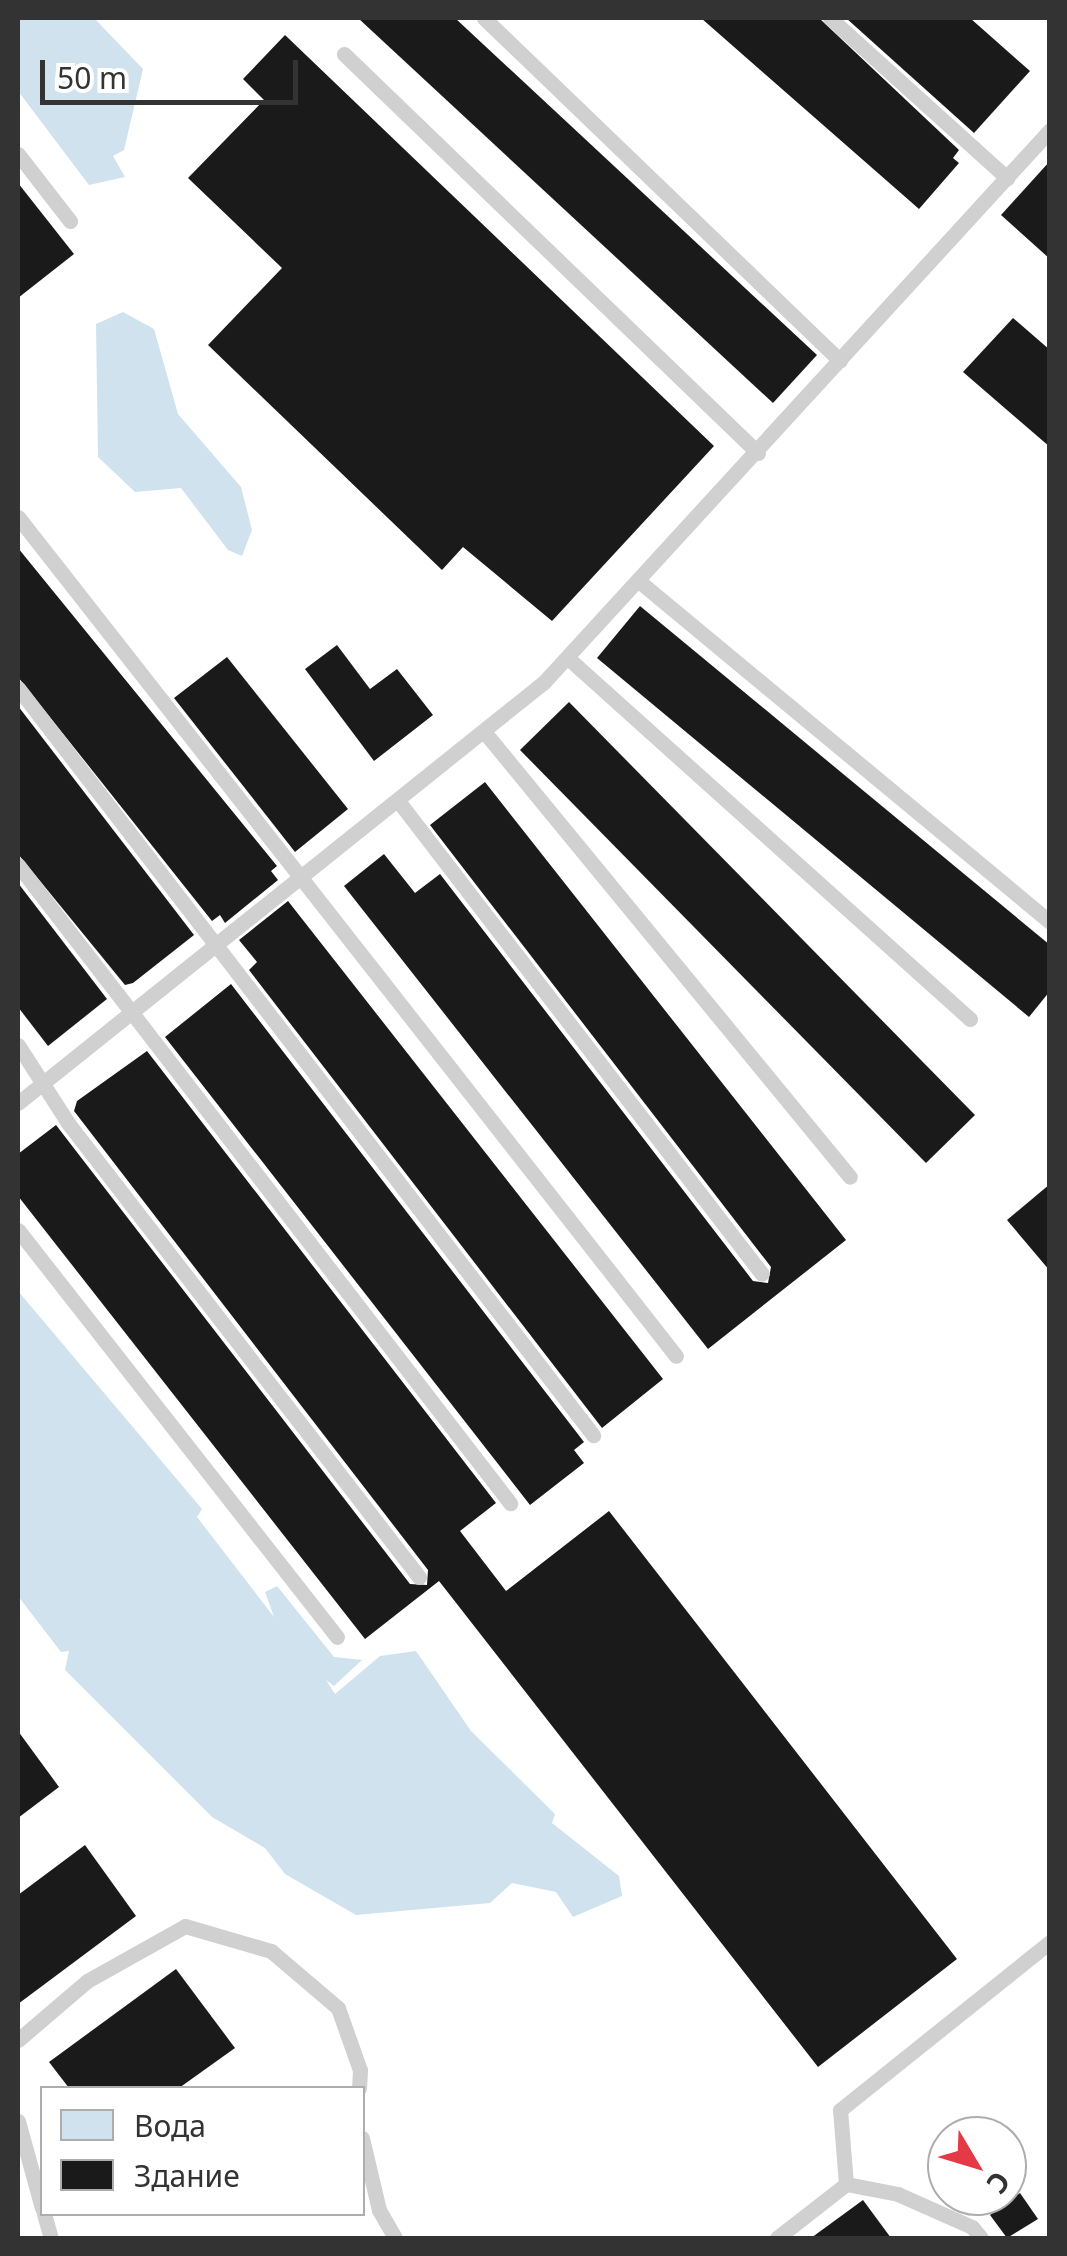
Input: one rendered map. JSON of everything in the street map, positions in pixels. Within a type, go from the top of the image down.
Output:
[{"type":"lane","points":[[484,18],[840,361]]},
{"type":"lane","points":[[830,18],[1006,178]]},
{"type":"lane","points":[[344,54],[758,453]]},
{"type":"lane","points":[[18,1103],[486,734],[569,658],[1050,130]]},
{"type":"lane","points":[[18,154],[70,221]]},
{"type":"lane","points":[[18,518],[676,1356]]},
{"type":"lane","points":[[640,582],[1050,922]]},
{"type":"lane","points":[[569,658],[970,1019]]},
{"type":"lane","points":[[18,688],[592,1435]]},
{"type":"lane","points":[[486,734],[850,1177]]},
{"type":"lane","points":[[400,802],[762,1274]]},
{"type":"lane","points":[[18,865],[510,1503]]},
{"type":"lane","points":[[18,1045],[45,1081],[68,1123],[419,1576]]},
{"type":"lane","points":[[18,1230],[337,1637]]},
{"type":"lane","points":[[18,2040],[87,1981],[184,1926],[271,1951],[338,2008],[360,2070],[359,2086]]},
{"type":"lane","points":[[846,2184],[840,2110],[1050,1942]]},
{"type":"lane","points":[[18,2122],[40,2200]]},
{"type":"lane","points":[[365,2152],[378,2210],[395,2238]]},
{"type":"lane","points":[[777,2238],[846,2184],[898,2194],[972,2226],[981,2238]]},
{"type":"water","points":[[18,18],[94,18],[143,69],[124,150],[113,156],[125,177],[89,185],[18,91]]},
{"type":"water","points":[[123,312],[154,329],[178,414],[241,487],[252,530],[242,556],[228,550],[181,488],[135,492],[98,457],[96,324]]},
{"type":"water","points":[[18,1291],[202,1509],[197,1517],[274,1617],[265,1592],[277,1586],[334,1657],[362,1660],[334,1686],[326,1680],[335,1694],[380,1656],[416,1651],[471,1731],[555,1814],[552,1823],[619,1876],[622,1896],[573,1917],[556,1892],[512,1883],[490,1903],[356,1915],[285,1874],[265,1848],[212,1817],[65,1670],[69,1651],[61,1652],[18,1596]]},
{"type":"building","points":[[358,18],[455,18],[817,355],[773,403]]},
{"type":"building","points":[[701,18],[819,18],[959,150],[953,158],[959,163],[919,209]]},
{"type":"building","points":[[846,18],[970,18],[1030,71],[974,133]]},
{"type":"building","points":[[285,35],[714,446],[552,621],[463,547],[442,570],[208,345],[282,268],[188,178],[264,100],[243,79]]},
{"type":"building","points":[[1050,161],[1050,259],[1001,215]]},
{"type":"building","points":[[18,183],[74,254],[18,298]]},
{"type":"building","points":[[1013,318],[1050,350],[1050,447],[963,372]]},
{"type":"building","points":[[18,548],[277,866],[271,871],[278,880],[225,923],[220,915],[212,921],[18,677]]},
{"type":"building","points":[[640,606],[1050,945],[1050,991],[1029,1017],[597,658]]},
{"type":"building","points":[[337,645],[370,689],[397,669],[433,715],[374,761],[305,669]]},
{"type":"building","points":[[227,657],[348,809],[295,852],[174,698]]},
{"type":"building","points":[[569,702],[975,1115],[926,1163],[520,750]]},
{"type":"building","points":[[18,706],[194,935],[133,983],[125,985],[18,854]]},
{"type":"building","points":[[485,782],[846,1240],[708,1349],[344,886],[384,854],[415,893],[440,874],[753,1281],[768,1283],[771,1267],[430,825]]},
{"type":"building","points":[[18,883],[107,999],[48,1046],[18,1007]]},
{"type":"building","points":[[288,901],[663,1379],[602,1428],[249,970],[257,962],[239,940]]},
{"type":"building","points":[[231,984],[584,1442],[574,1450],[584,1463],[530,1505],[165,1037]]},
{"type":"building","points":[[147,1051],[496,1503],[460,1531],[506,1591],[609,1511],[957,1959],[818,2067],[439,1581],[365,1639],[18,1196],[18,1154],[56,1125],[410,1584],[427,1585],[428,1570],[74,1111],[77,1101]]},
{"type":"building","points":[[1050,1184],[1050,1271],[1007,1220]]},
{"type":"building","points":[[18,1731],[59,1787],[18,1818]]},
{"type":"building","points":[[85,1845],[136,1916],[18,2004],[18,1895]]},
{"type":"building","points":[[176,1969],[235,2048],[182,2086],[67,2086],[49,2062]]},
{"type":"building","points":[[863,2200],[891,2238],[811,2238]]},
{"type":"building","points":[[1027,2203],[1038,2219],[1007,2238],[991,2216],[1027,2216]]}]
